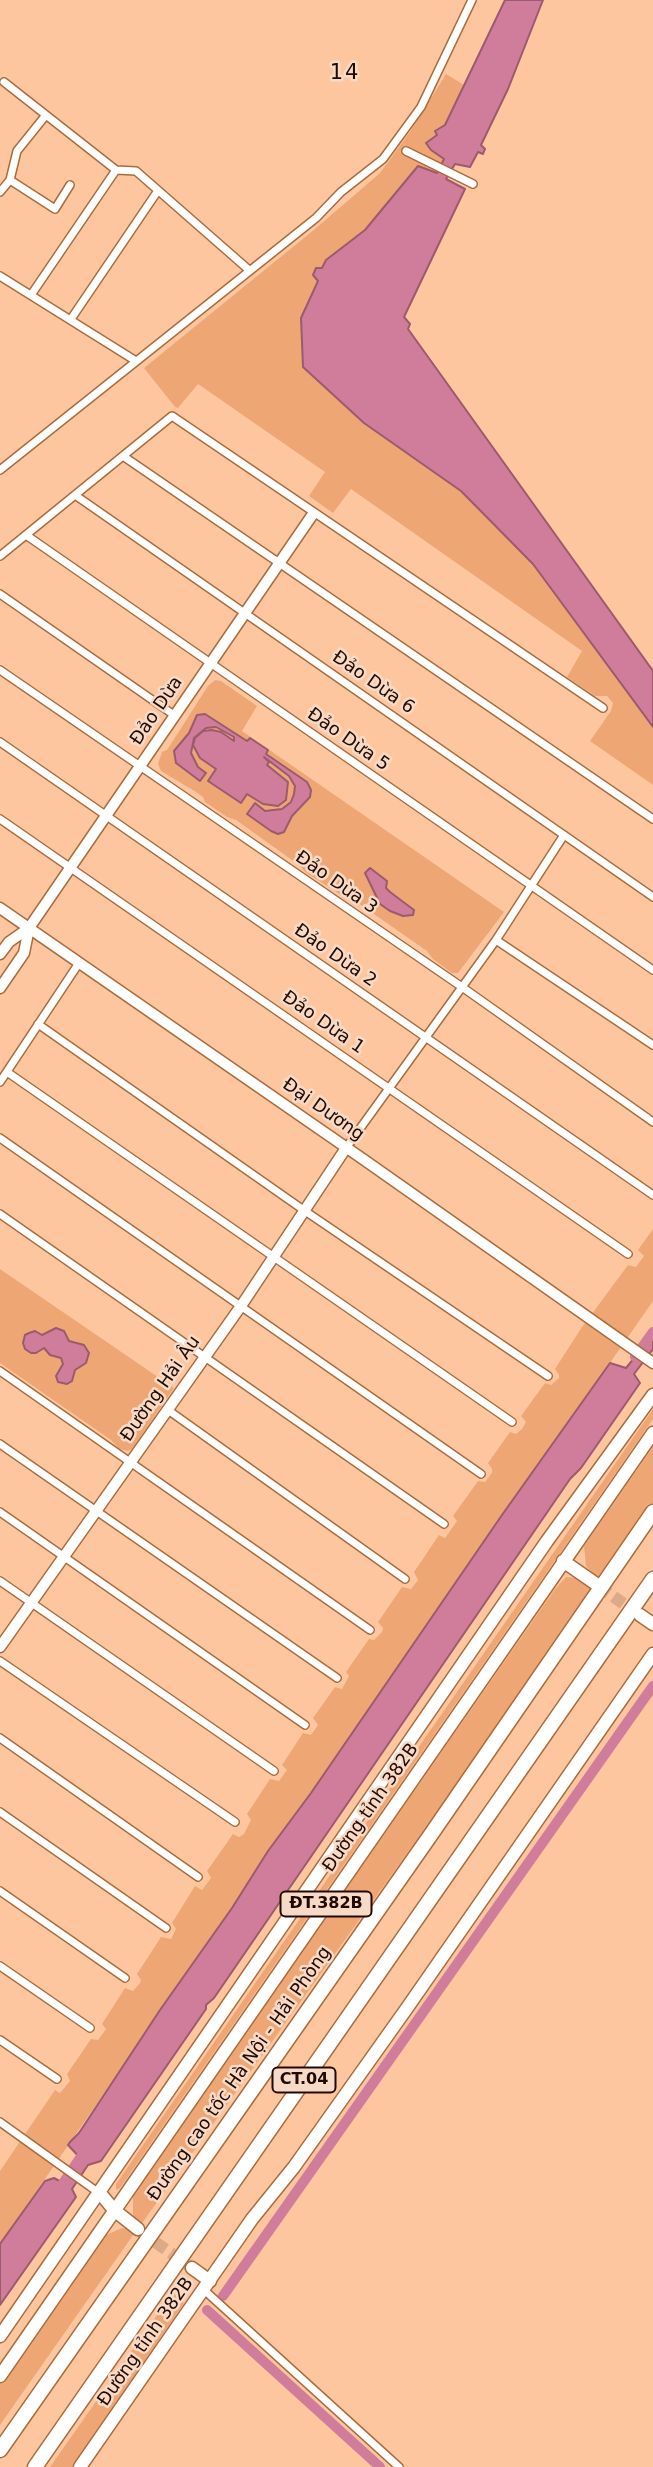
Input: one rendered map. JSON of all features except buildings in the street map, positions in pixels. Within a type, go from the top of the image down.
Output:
[{"type":"highway","name":"Đường cao tốc Hà Nội - Hải Phòng","points":[[0,2450],[653,1512]]},
{"type":"highway","name":"CT.04","points":[[35,2467],[653,1579]]},
{"type":"highway","points":[[46,2467],[217,2221],[572,1693]]},
{"type":"highway","points":[[0,2433],[188,2164],[432,1833]]},
{"type":"main road","name":"Đường tỉnh 382B","points":[[0,2336],[547,1541],[653,1395]]},
{"type":"main road","name":"Đường tỉnh 382B","points":[[0,2376],[653,1433]]},
{"type":"main road","points":[[563,1561],[599,1586]]},
{"type":"main road","points":[[639,1615],[653,1624]]},
{"type":"main road","name":"Đường tỉnh 382B","points":[[80,2467],[206,2285],[407,2008],[652,1658]]},
{"type":"main road","points":[[100,2193],[114,2210],[138,2229]]},
{"type":"main road","points":[[192,2268],[206,2285]]},
{"type":"street","points":[[0,470],[316,218],[341,192],[383,159],[421,107],[472,0]]},
{"type":"street","points":[[4,82],[116,170],[136,171],[249,270]]},
{"type":"street","points":[[0,192],[10,180],[17,151],[46,115]]},
{"type":"street","points":[[406,151],[473,184]]},
{"type":"street","points":[[31,295],[116,170]]},
{"type":"street","points":[[10,180],[55,209],[70,185]]},
{"type":"street","points":[[71,319],[158,192]]},
{"type":"street","points":[[0,276],[136,360]]},
{"type":"street","points":[[0,556],[172,416],[603,708]]},
{"type":"street","points":[[124,456],[653,819]]},
{"type":"street","name":"Đảo Dừa 6","points":[[75,495],[653,897]]},
{"type":"street","name":"Đảo Dừa","points":[[29,928],[313,513]]},
{"type":"street","name":"Đảo Dừa 5","points":[[26,535],[653,970]]},
{"type":"street","points":[[0,594],[174,715]]},
{"type":"street","name":"Đảo Dừa 3","points":[[0,670],[462,987],[653,1122]]},
{"type":"street","name":"Đảo Dừa 2","points":[[0,742],[653,1195]]},
{"type":"street","name":"Đảo Dừa 1","points":[[0,819],[628,1254]]},
{"type":"street","points":[[346,1148],[496,940],[564,835]]},
{"type":"street","name":"Đại Dương","points":[[0,908],[653,1363]]},
{"type":"street","points":[[0,954],[9,942],[29,928]]},
{"type":"street","points":[[0,988],[24,953],[29,928]]},
{"type":"street","points":[[496,940],[653,1045]]},
{"type":"street","points":[[0,1082],[79,963]]},
{"type":"street","points":[[38,1024],[305,1211],[548,1376]]},
{"type":"street","points":[[7,1072],[512,1422]]},
{"type":"street","points":[[0,1138],[481,1474]]},
{"type":"street","name":"Đường Hải Âu","points":[[0,1647],[241,1306],[346,1148]]},
{"type":"street","points":[[0,1214],[444,1524]]},
{"type":"street","points":[[0,1371],[370,1630]]},
{"type":"street","points":[[168,1410],[405,1579]]},
{"type":"street","points":[[0,1444],[337,1678]]},
{"type":"street","points":[[0,1512],[305,1725]]},
{"type":"street","points":[[0,1581],[274,1771]]},
{"type":"street","points":[[0,1661],[235,1822]]},
{"type":"street","points":[[0,1738],[198,1877]]},
{"type":"street","points":[[0,1812],[166,1928]]},
{"type":"street","points":[[0,1891],[125,1978]]},
{"type":"street","points":[[0,1966],[90,2028]]},
{"type":"street","points":[[0,2040],[57,2079]]},
{"type":"street","points":[[0,2122],[100,2193]]},
{"type":"street","points":[[206,2285],[399,2467]]},
{"type":"shaded area","points":[[505,0],[543,0],[508,89],[481,145],[485,149],[483,154],[478,152],[470,167],[455,164],[446,179],[465,189],[404,317],[410,324],[408,329],[653,671],[653,727],[533,564],[461,491],[364,423],[303,367],[301,318],[318,281],[313,275],[316,268],[322,268],[326,260],[365,230],[418,166],[437,173],[444,159],[426,143],[437,135],[435,131],[445,125]]},
{"type":"shaded area","points":[[446,74],[464,85],[445,125],[430,139],[431,150],[444,159],[437,174],[418,166],[365,230],[326,260],[301,318],[303,367],[364,423],[461,491],[533,564],[653,727],[653,785],[590,741],[611,711],[613,703],[607,696],[595,696],[567,677],[582,651],[351,489],[333,513],[309,496],[325,472],[198,384],[178,408],[175,407],[144,368],[380,173],[410,132]]},
{"type":"shaded area","points":[[215,680],[221,681],[257,706],[242,731],[504,912],[458,973],[452,973],[427,951],[348,896],[341,895],[305,872],[236,820],[227,817],[205,802],[196,792],[161,771],[158,764],[162,752],[167,750],[208,686]]},
{"type":"shaded area","points":[[205,714],[247,741],[250,738],[268,750],[266,754],[307,782],[311,790],[310,797],[292,816],[284,832],[278,834],[271,831],[247,814],[255,803],[265,811],[282,809],[291,802],[294,794],[295,786],[289,776],[264,757],[269,762],[267,765],[288,782],[286,800],[278,806],[263,804],[247,794],[241,803],[208,781],[216,769],[200,758],[193,745],[195,738],[203,731],[212,730],[221,732],[234,741],[234,737],[216,727],[206,728],[194,738],[191,753],[198,767],[206,773],[200,781],[176,763],[174,751],[189,733],[197,715]]},
{"type":"shaded area","points":[[370,868],[387,881],[386,888],[390,892],[414,910],[413,915],[403,916],[380,904],[365,873]]},
{"type":"shaded area","points":[[653,1229],[653,1301],[268,1851],[232,1908],[0,2244],[0,2171],[55,2090],[60,2093],[70,2081],[67,2074],[91,2039],[98,2040],[106,2029],[102,2024],[125,1988],[133,1991],[140,1983],[137,1974],[161,1937],[171,1939],[176,1929],[172,1923],[195,1886],[202,1890],[211,1878],[207,1871],[233,1834],[239,1837],[244,1834],[251,1820],[247,1814],[270,1779],[279,1781],[287,1770],[282,1765],[303,1733],[311,1735],[318,1725],[313,1718],[335,1687],[342,1689],[349,1676],[346,1672],[369,1639],[374,1640],[382,1632],[383,1628],[378,1622],[402,1587],[411,1589],[418,1580],[414,1572],[439,1535],[445,1538],[457,1521],[453,1516],[478,1481],[485,1482],[492,1473],[488,1463],[510,1432],[516,1434],[522,1429],[526,1422],[521,1416],[545,1383],[551,1385],[559,1378],[555,1369],[580,1330],[628,1265],[636,1267],[644,1256],[638,1250]]},
{"type":"shaded area","points":[[0,1269],[174,1388],[132,1449],[119,1449],[111,1440],[0,1363]]},
{"type":"shaded area","points":[[56,1328],[64,1331],[69,1341],[84,1345],[89,1353],[86,1363],[75,1370],[72,1381],[67,1384],[58,1382],[56,1376],[63,1364],[61,1358],[50,1355],[44,1348],[31,1353],[25,1349],[23,1343],[25,1335],[29,1333],[35,1331],[42,1335]]},
{"type":"shaded area","points":[[653,1335],[653,1349],[634,1374],[640,1383],[581,1468],[570,1479],[101,2161],[88,2165],[72,2189],[76,2197],[0,2305],[0,2244],[45,2181],[54,2178],[65,2184],[82,2160],[68,2145],[79,2133],[268,1851],[610,1363],[626,1368]]},
{"type":"shaded area","points":[[653,1409],[653,1419],[120,2188],[116,2190],[116,2184]]},
{"type":"shaded area","points":[[653,1447],[653,1508],[601,1583],[586,1566],[584,1546]]},
{"type":"shaded area","points":[[566,1577],[579,1578],[597,1588],[140,2226],[133,2216],[133,2195],[555,1589]]},
{"type":"shaded area","points":[[122,2228],[136,2231],[0,2425],[0,2385],[106,2235]]},
{"type":"shaded area","points":[[173,2292],[184,2303],[72,2467],[50,2467]]},
{"type":"waterway","points":[[635,1357],[653,1332]]},
{"type":"waterway","points":[[223,2296],[653,1686]]},
{"type":"waterway","points":[[57,2192],[86,2149]]},
{"type":"waterway","points":[[207,2310],[380,2467]]},
{"type":"tunnel","points":[[599,1586],[639,1615]]},
{"type":"tunnel","points":[[141,2232],[192,2268]]},
{"type":"district","name":"14","points":[[345,74]]}]
